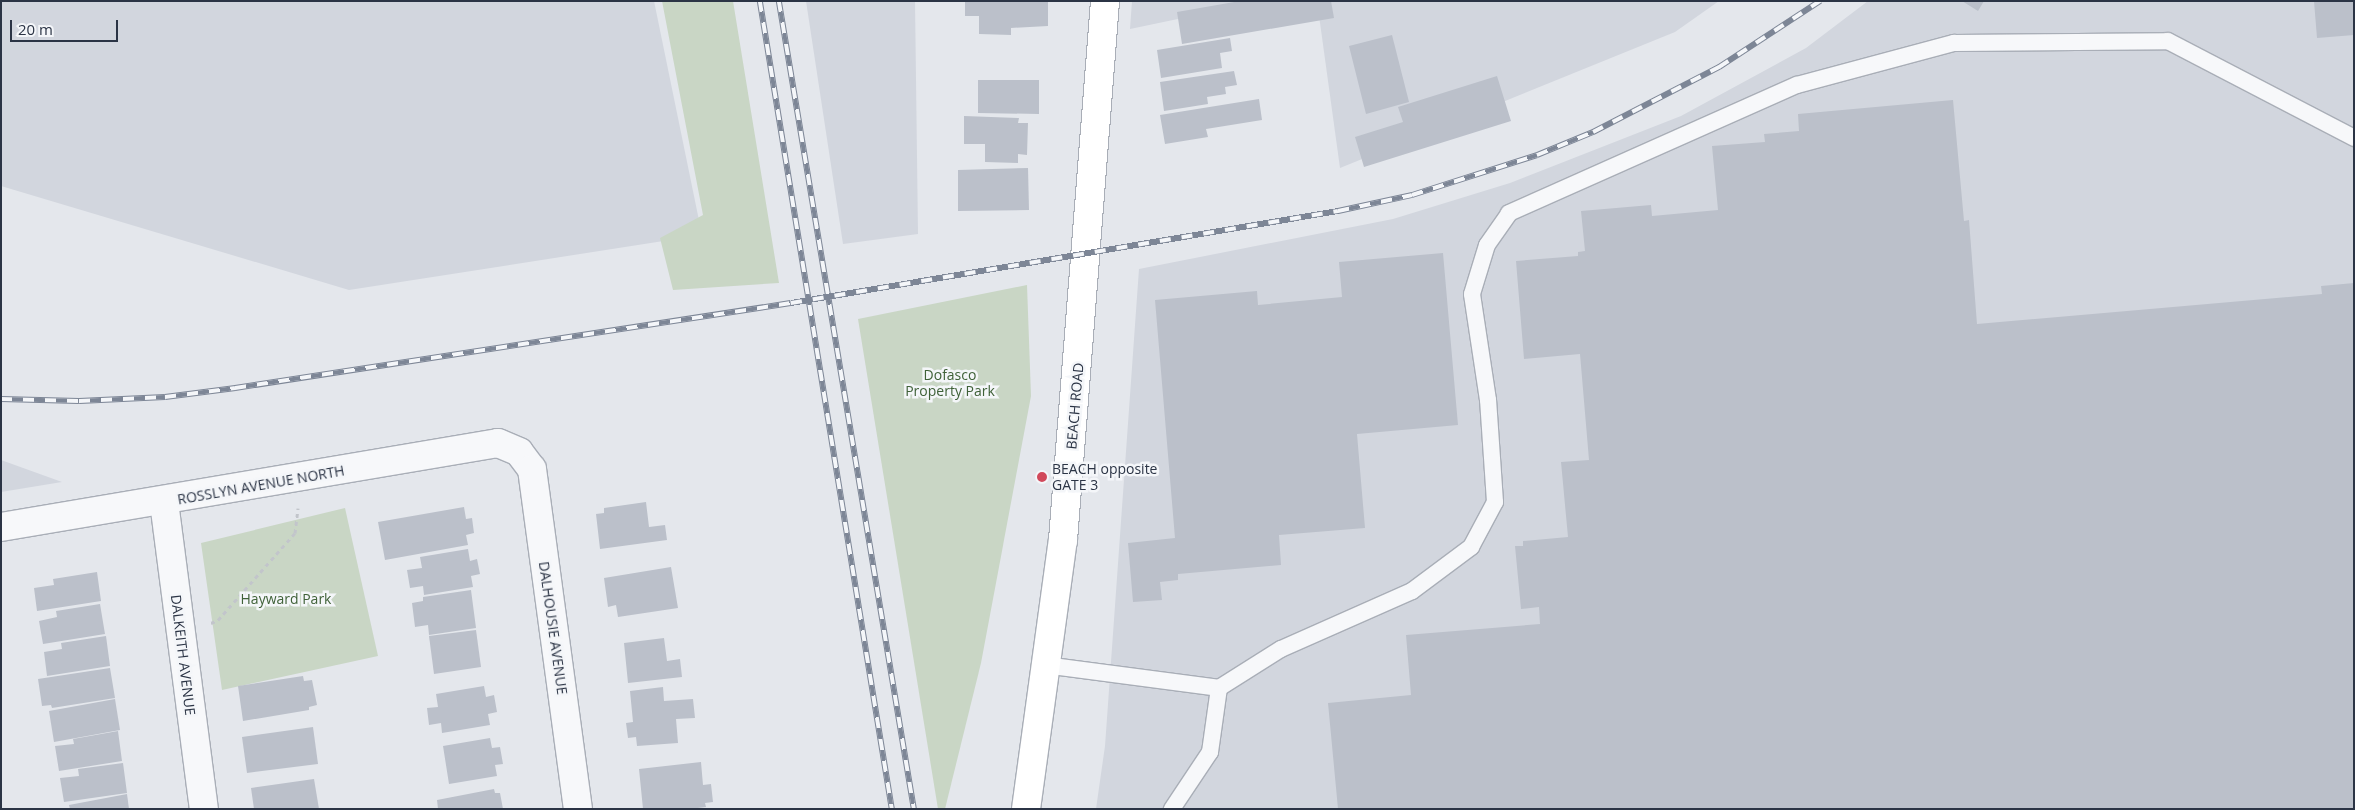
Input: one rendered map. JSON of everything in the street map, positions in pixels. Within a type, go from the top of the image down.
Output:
[{"type":"street","name":"BEACH ROAD","points":[[1026,809],[1063,540],[1105,1]]},
{"type":"street","name":"ROSSLYN AVENUE NORTH","points":[[1,527],[164,502],[498,443],[518,452]]},
{"type":"street","name":"DALHOUSIE AVENUE","points":[[518,452],[532,469],[578,809]]},
{"type":"street","name":"DALKEITH AVENUE","points":[[164,502],[204,809]]},
{"type":"lane","points":[[1045,665],[1218,688],[1281,649],[1412,591],[1471,547],[1495,502],[1488,400],[1472,294],[1486,245],[1509,213],[1797,85],[1954,43],[2168,41],[2354,138]]},
{"type":"lane","points":[[1172,809],[1210,752],[1218,688]]},
{"type":"path","points":[[181,634],[218,620],[295,533],[301,478]]},
{"type":"shaded area","points":[[1,1],[654,1],[702,235],[349,290],[1,186]]},
{"type":"shaded area","points":[[806,1],[915,1],[918,234],[843,244]]},
{"type":"shaded area","points":[[1132,1],[1264,1],[1130,29]]},
{"type":"shaded area","points":[[1317,1],[1719,1],[1675,32],[1340,168]]},
{"type":"shaded area","points":[[1868,1],[2354,1],[2354,809],[1096,809],[1105,746],[1139,269],[1393,219],[1510,183],[1681,116],[1806,48]]},
{"type":"shaded area","points":[[1,460],[62,482],[1,492]]},
{"type":"green space","points":[[662,1],[733,1],[779,283],[673,290],[660,238],[703,215]]},
{"type":"green space","name":"Dofasco Property Park","points":[[1027,285],[1031,396],[981,663],[945,809],[938,809],[858,319]]},
{"type":"green space","name":"Hayward Park","points":[[345,508],[378,656],[222,690],[201,543]]},
{"type":"building","points":[[965,1],[1048,1],[1048,26],[1011,28],[1011,35],[979,34],[979,16],[965,16]]},
{"type":"building","points":[[1240,1],[1331,1],[1334,18],[1182,44],[1177,12]]},
{"type":"building","points":[[1962,1],[1984,1],[1978,11]]},
{"type":"building","points":[[2314,1],[2354,1],[2354,35],[2317,38]]},
{"type":"building","points":[[1392,35],[1409,102],[1366,114],[1349,46]]},
{"type":"building","points":[[1230,38],[1232,51],[1220,53],[1222,68],[1161,78],[1157,50]]},
{"type":"building","points":[[1234,71],[1237,85],[1225,87],[1226,94],[1207,97],[1208,104],[1164,111],[1160,82]]},
{"type":"building","points":[[1497,76],[1511,121],[1364,167],[1355,137],[1403,122],[1398,107]]},
{"type":"building","points":[[978,80],[1039,80],[1039,114],[978,113]]},
{"type":"building","points":[[1259,99],[1262,120],[1206,129],[1208,137],[1165,144],[1160,115]]},
{"type":"building","points":[[1953,100],[1964,221],[1969,220],[1977,324],[2322,294],[2321,286],[2354,283],[2354,809],[1338,809],[1328,703],[1411,695],[1406,635],[1540,624],[1539,607],[1521,609],[1515,546],[1523,546],[1523,541],[1568,537],[1561,462],[1589,460],[1580,354],[1524,359],[1516,261],[1578,256],[1578,252],[1585,251],[1581,211],[1651,205],[1652,216],[1718,210],[1712,146],[1765,142],[1764,134],[1799,131],[1798,114]]},
{"type":"building","points":[[964,116],[1019,118],[1018,123],[1028,123],[1027,155],[1018,154],[1018,163],[985,162],[985,144],[964,144]]},
{"type":"building","points":[[1028,168],[1029,210],[958,211],[958,170]]},
{"type":"building","points":[[1443,253],[1458,425],[1357,434],[1365,528],[1279,535],[1281,565],[1178,574],[1178,580],[1160,582],[1162,600],[1133,602],[1128,543],[1175,538],[1155,300],[1257,291],[1258,305],[1342,297],[1339,262]]},
{"type":"building","points":[[646,502],[649,527],[665,525],[667,540],[600,549],[596,514],[604,513],[604,508]]},
{"type":"building","points":[[464,507],[466,519],[472,518],[474,533],[466,535],[468,545],[385,560],[378,522]]},
{"type":"building","points":[[468,549],[470,561],[477,559],[480,574],[471,576],[473,587],[424,595],[423,586],[410,588],[407,570],[422,568],[420,557]]},
{"type":"building","points":[[671,567],[678,608],[618,617],[616,605],[608,607],[604,578]]},
{"type":"building","points":[[97,572],[101,601],[37,611],[34,588],[54,585],[53,579]]},
{"type":"building","points":[[471,590],[476,628],[429,635],[428,625],[415,627],[412,603],[423,601],[423,597]]},
{"type":"building","points":[[100,604],[105,634],[43,644],[39,621],[57,617],[56,611]]},
{"type":"building","points":[[476,630],[481,667],[434,674],[429,636]]},
{"type":"building","points":[[106,636],[110,666],[47,676],[44,652],[62,649],[61,643]]},
{"type":"building","points":[[664,638],[667,661],[680,659],[682,677],[628,683],[624,643]]},
{"type":"building","points":[[110,668],[115,698],[52,708],[51,705],[42,706],[38,679]]},
{"type":"building","points":[[303,676],[304,681],[312,680],[317,705],[309,707],[309,710],[243,721],[238,686]]},
{"type":"building","points":[[484,686],[486,697],[494,695],[497,712],[488,714],[490,725],[442,733],[441,723],[429,725],[427,708],[438,707],[436,694]]},
{"type":"building","points":[[663,687],[664,701],[693,699],[695,718],[676,719],[678,743],[637,746],[636,737],[628,738],[626,723],[633,722],[630,691]]},
{"type":"building","points":[[115,699],[120,730],[54,742],[49,711]]},
{"type":"building","points":[[313,727],[318,764],[247,773],[242,737]]},
{"type":"building","points":[[118,731],[122,761],[59,771],[55,746],[74,744],[73,739]]},
{"type":"building","points":[[490,738],[492,748],[500,747],[503,764],[495,765],[497,776],[449,784],[443,746]]},
{"type":"building","points":[[701,762],[703,785],[711,784],[713,802],[705,803],[706,807],[690,809],[643,809],[639,769]]},
{"type":"building","points":[[123,763],[127,793],[64,802],[60,778],[79,776],[78,769]]},
{"type":"building","points":[[314,779],[319,809],[254,809],[251,788]]},
{"type":"building","points":[[494,789],[495,793],[500,793],[503,809],[438,809],[437,800]]},
{"type":"building","points":[[127,794],[129,809],[70,809],[69,805]]},
{"type":"railway","points":[[760,1],[892,809]]},
{"type":"railway","points":[[779,1],[914,809]]},
{"type":"railway","points":[[1,399],[79,401],[165,397],[235,388],[791,303],[1338,211],[1412,195],[1537,155],[1593,132],[1719,67],[1820,1]]},
{"type":"place","name":"BEACH opposite GATE 3","points":[[1042,477]]}]
